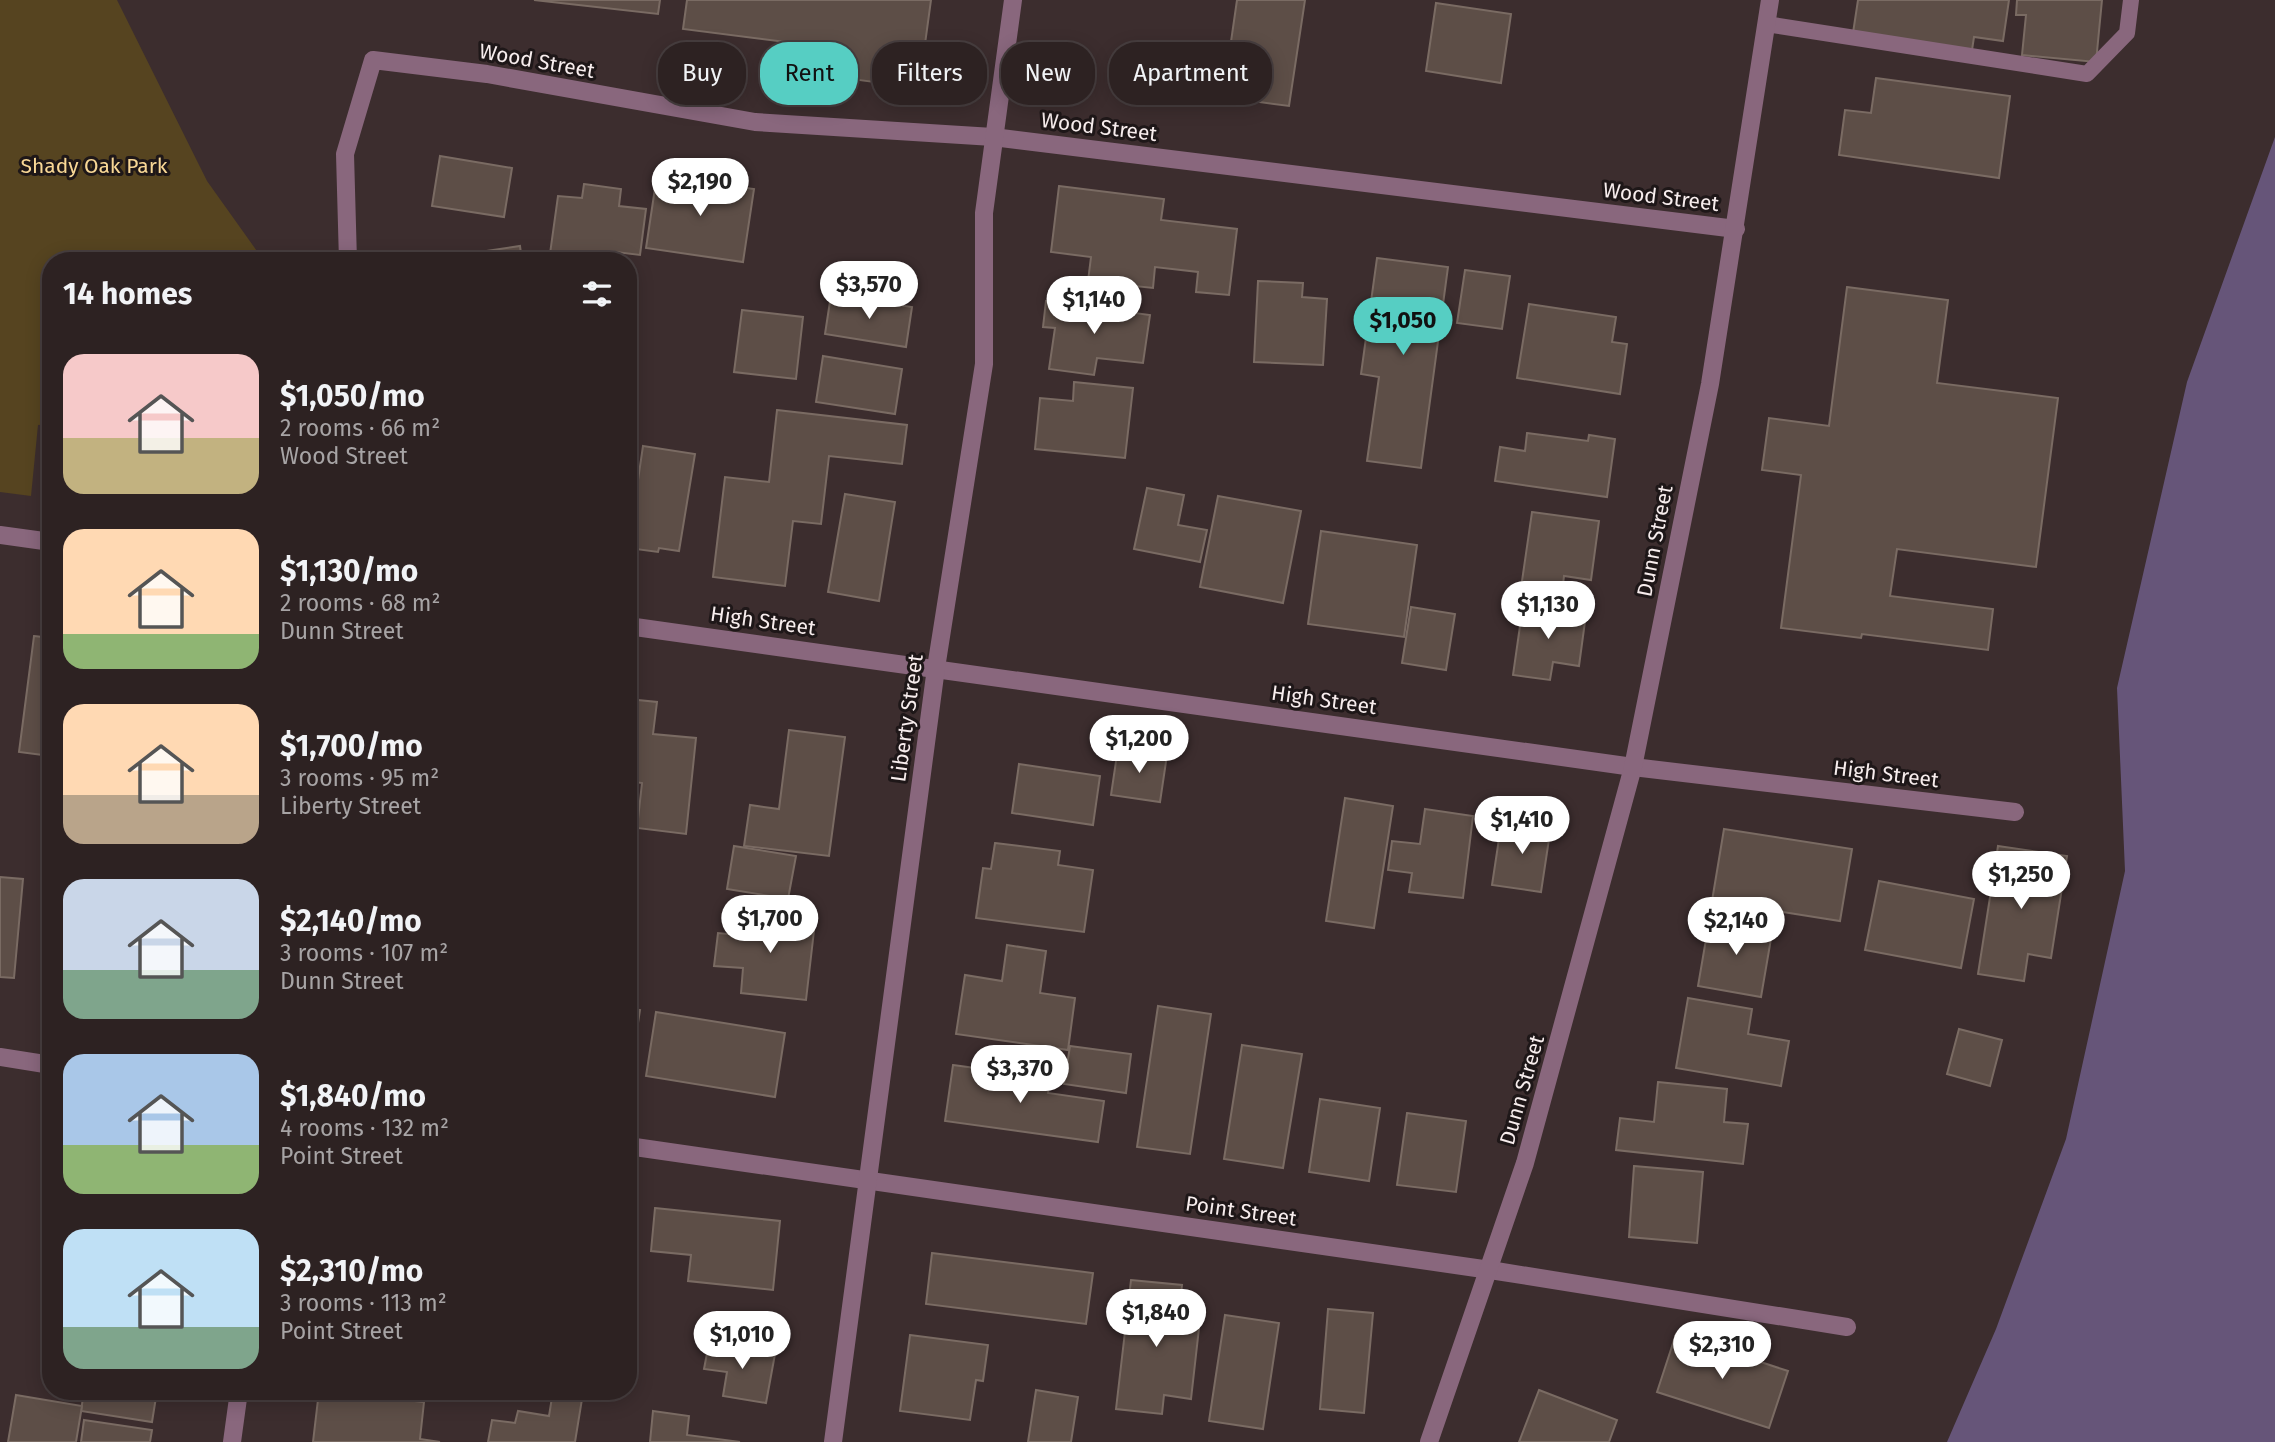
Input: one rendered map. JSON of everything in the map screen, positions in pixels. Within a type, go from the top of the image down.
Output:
[{"type":"street","name":"Liberty Street","points":[[834,1442],[936,668],[984,364],[982,264],[993,137],[1013,0]]},
{"type":"street","name":"Dunn Street","points":[[1429,1442],[1490,1270],[1571,1000],[1633,767],[1710,384],[1770,0]]},
{"type":"street","name":"Wood Street","points":[[348,252],[345,154],[373,60],[486,74],[755,122],[993,137],[1736,229]]},
{"type":"street","points":[[0,535],[42,541]]},
{"type":"street","name":"High Street","points":[[637,627],[1633,767],[2015,812]]},
{"type":"street","points":[[0,1057],[42,1064]]},
{"type":"street","name":"Point Street","points":[[637,1147],[1490,1270],[1847,1327]]},
{"type":"street","points":[[232,1442],[238,1400]]},
{"type":"lane","points":[[1766,24],[2087,74],[2127,33],[2131,0]]},
{"type":"green space","name":"Shady Oak Park","points":[[0,0],[117,0],[207,181],[258,252],[42,252],[42,425],[38,425],[31,496],[0,492]]},
{"type":"shaded area","points":[[2275,137],[2275,1442],[1947,1442],[1996,1329],[2066,1139],[2125,871],[2117,688],[2187,382]]},
{"type":"building","points":[[534,0],[660,0],[658,14]]},
{"type":"building","points":[[687,0],[931,0],[925,42],[872,42],[872,82],[858,80],[858,42],[786,42],[683,29]]},
{"type":"building","points":[[1237,0],[1305,0],[1289,106],[1272,104],[1272,42],[1231,42]]},
{"type":"building","points":[[1858,0],[2009,0],[2003,41],[1974,37],[1972,50],[1853,33]]},
{"type":"building","points":[[2017,0],[2102,0],[2096,62],[2022,55],[2026,15],[2016,15]]},
{"type":"building","points":[[1436,3],[1511,14],[1501,83],[1426,71]]},
{"type":"building","points":[[1876,78],[2010,96],[1999,178],[1839,155],[1845,110],[1871,113]]},
{"type":"building","points":[[440,156],[512,168],[504,217],[432,206]]},
{"type":"building","points":[[657,175],[754,189],[743,262],[646,248]]},
{"type":"building","points":[[584,184],[621,189],[619,206],[646,209],[640,255],[637,252],[609,251],[550,252],[558,196],[582,198]]},
{"type":"building","points":[[1059,186],[1164,199],[1161,220],[1237,229],[1229,295],[1196,292],[1198,272],[1155,267],[1153,288],[1088,281],[1091,257],[1051,252]]},
{"type":"building","points":[[520,246],[521,252],[479,252]]},
{"type":"building","points":[[1377,258],[1448,267],[1421,468],[1367,461],[1379,377],[1361,374]]},
{"type":"building","points":[[1465,270],[1510,276],[1502,329],[1457,323]]},
{"type":"building","points":[[1258,281],[1303,283],[1302,297],[1327,299],[1323,365],[1254,362]]},
{"type":"building","points":[[1847,287],[1948,300],[1937,383],[2058,398],[2036,567],[1897,549],[1890,596],[1993,609],[1988,650],[1862,634],[1861,638],[1781,628],[1801,475],[1762,470],[1769,418],[1829,426]]},
{"type":"building","points":[[831,295],[912,307],[906,347],[825,334]]},
{"type":"building","points":[[1046,301],[1150,315],[1143,363],[1097,358],[1094,375],[1049,369],[1055,328],[1043,327]]},
{"type":"building","points":[[1529,304],[1616,317],[1612,342],[1627,344],[1620,394],[1517,378]]},
{"type":"building","points":[[742,310],[803,317],[796,379],[734,372]]},
{"type":"building","points":[[823,356],[902,369],[895,414],[816,402]]},
{"type":"building","points":[[1074,382],[1133,388],[1125,458],[1035,449],[1040,398],[1073,401]]},
{"type":"building","points":[[777,410],[907,425],[902,464],[829,456],[821,524],[793,521],[785,586],[713,577],[725,477],[769,482]]},
{"type":"building","points":[[1527,433],[1588,441],[1589,435],[1615,439],[1607,497],[1495,481],[1500,447],[1525,451]]},
{"type":"building","points":[[643,446],[695,454],[679,551],[659,548],[658,552],[637,549],[637,487]]},
{"type":"building","points":[[1147,488],[1184,495],[1178,525],[1207,530],[1200,562],[1134,549]]},
{"type":"building","points":[[845,494],[895,502],[879,601],[828,592]]},
{"type":"building","points":[[1218,496],[1301,511],[1283,603],[1200,587]]},
{"type":"building","points":[[1532,512],[1599,521],[1591,580],[1564,576],[1562,594],[1521,588]]},
{"type":"building","points":[[1321,531],[1417,545],[1404,637],[1308,624]]},
{"type":"building","points":[[1523,605],[1586,614],[1579,666],[1553,662],[1550,680],[1513,675]]},
{"type":"building","points":[[1411,607],[1455,614],[1446,670],[1402,663]]},
{"type":"building","points":[[34,636],[42,637],[42,755],[19,752]]},
{"type":"building","points":[[637,700],[657,702],[653,734],[696,738],[686,834],[637,828],[642,783],[637,782]]},
{"type":"building","points":[[789,730],[845,737],[829,856],[744,846],[750,805],[779,809]]},
{"type":"building","points":[[1118,748],[1167,755],[1160,802],[1111,795]]},
{"type":"building","points":[[1019,764],[1100,776],[1093,825],[1012,813]]},
{"type":"building","points":[[1345,798],[1393,806],[1374,928],[1326,921]]},
{"type":"building","points":[[1425,809],[1473,816],[1463,898],[1409,892],[1412,873],[1388,870],[1392,841],[1420,844]]},
{"type":"building","points":[[1502,819],[1551,826],[1541,892],[1492,885]]},
{"type":"building","points":[[1724,829],[1852,849],[1840,921],[1712,901]]},
{"type":"building","points":[[995,843],[1060,851],[1058,865],[1093,870],[1084,932],[976,918],[983,868],[991,869]]},
{"type":"building","points":[[734,846],[796,856],[788,899],[727,889]]},
{"type":"building","points":[[1998,846],[2067,856],[2051,958],[2028,954],[2024,981],[1978,974]]},
{"type":"building","points":[[0,877],[23,879],[14,978],[0,977]]},
{"type":"building","points":[[1879,881],[1974,899],[1961,968],[1865,950]]},
{"type":"building","points":[[741,914],[815,922],[806,1000],[741,993],[743,968],[714,966],[718,933],[738,935]]},
{"type":"building","points":[[1710,916],[1773,927],[1761,997],[1698,986]]},
{"type":"building","points":[[1007,945],[1046,951],[1040,993],[1075,998],[1068,1050],[956,1034],[965,975],[1002,981]]},
{"type":"building","points":[[1688,998],[1752,1009],[1748,1034],[1789,1041],[1781,1086],[1676,1068]]},
{"type":"building","points":[[1158,1006],[1211,1014],[1190,1154],[1137,1147]]},
{"type":"building","points":[[656,1012],[785,1033],[775,1097],[646,1076]]},
{"type":"building","points":[[1959,1029],[2002,1040],[1990,1086],[1947,1074]]},
{"type":"building","points":[[1242,1045],[1302,1054],[1283,1168],[1224,1159]]},
{"type":"building","points":[[1070,1046],[1131,1054],[1126,1093],[1064,1084]]},
{"type":"building","points":[[953,1065],[1050,1078],[1048,1093],[1104,1101],[1098,1142],[945,1121]]},
{"type":"building","points":[[1658,1082],[1727,1089],[1724,1122],[1748,1124],[1743,1164],[1616,1150],[1620,1118],[1654,1122]]},
{"type":"building","points":[[1320,1099],[1380,1108],[1369,1181],[1309,1172]]},
{"type":"building","points":[[1407,1113],[1466,1121],[1456,1192],[1397,1185]]},
{"type":"building","points":[[1634,1166],[1703,1172],[1697,1243],[1629,1237]]},
{"type":"building","points":[[655,1208],[780,1221],[773,1290],[688,1281],[691,1255],[651,1251]]},
{"type":"building","points":[[932,1253],[1093,1273],[1086,1324],[926,1304]]},
{"type":"building","points":[[1131,1280],[1182,1285],[1178,1325],[1199,1328],[1191,1399],[1164,1395],[1162,1414],[1116,1409]]},
{"type":"building","points":[[1328,1309],[1373,1313],[1364,1413],[1320,1409]]},
{"type":"building","points":[[1225,1315],[1279,1323],[1263,1429],[1209,1421]]},
{"type":"building","points":[[1676,1334],[1788,1371],[1769,1428],[1657,1392]]},
{"type":"building","points":[[910,1335],[988,1345],[983,1381],[976,1380],[970,1420],[900,1411]]},
{"type":"building","points":[[709,1343],[775,1354],[766,1403],[723,1396],[727,1372],[704,1369]]},
{"type":"building","points":[[1036,1390],[1078,1397],[1071,1442],[1028,1442]]},
{"type":"building","points":[[1539,1390],[1617,1420],[1609,1442],[1519,1442]]},
{"type":"building","points":[[16,1395],[82,1406],[76,1442],[8,1442]]},
{"type":"building","points":[[83,1400],[156,1400],[152,1422],[81,1411]]},
{"type":"building","points":[[318,1400],[405,1400],[424,1402],[420,1439],[440,1442],[313,1442]]},
{"type":"building","points":[[552,1400],[582,1400],[575,1442],[488,1442],[492,1420],[515,1423],[518,1411],[549,1416]]},
{"type":"building","points":[[653,1411],[689,1416],[687,1435],[740,1442],[650,1442]]},
{"type":"building","points":[[84,1420],[152,1430],[150,1442],[81,1442]]}]
